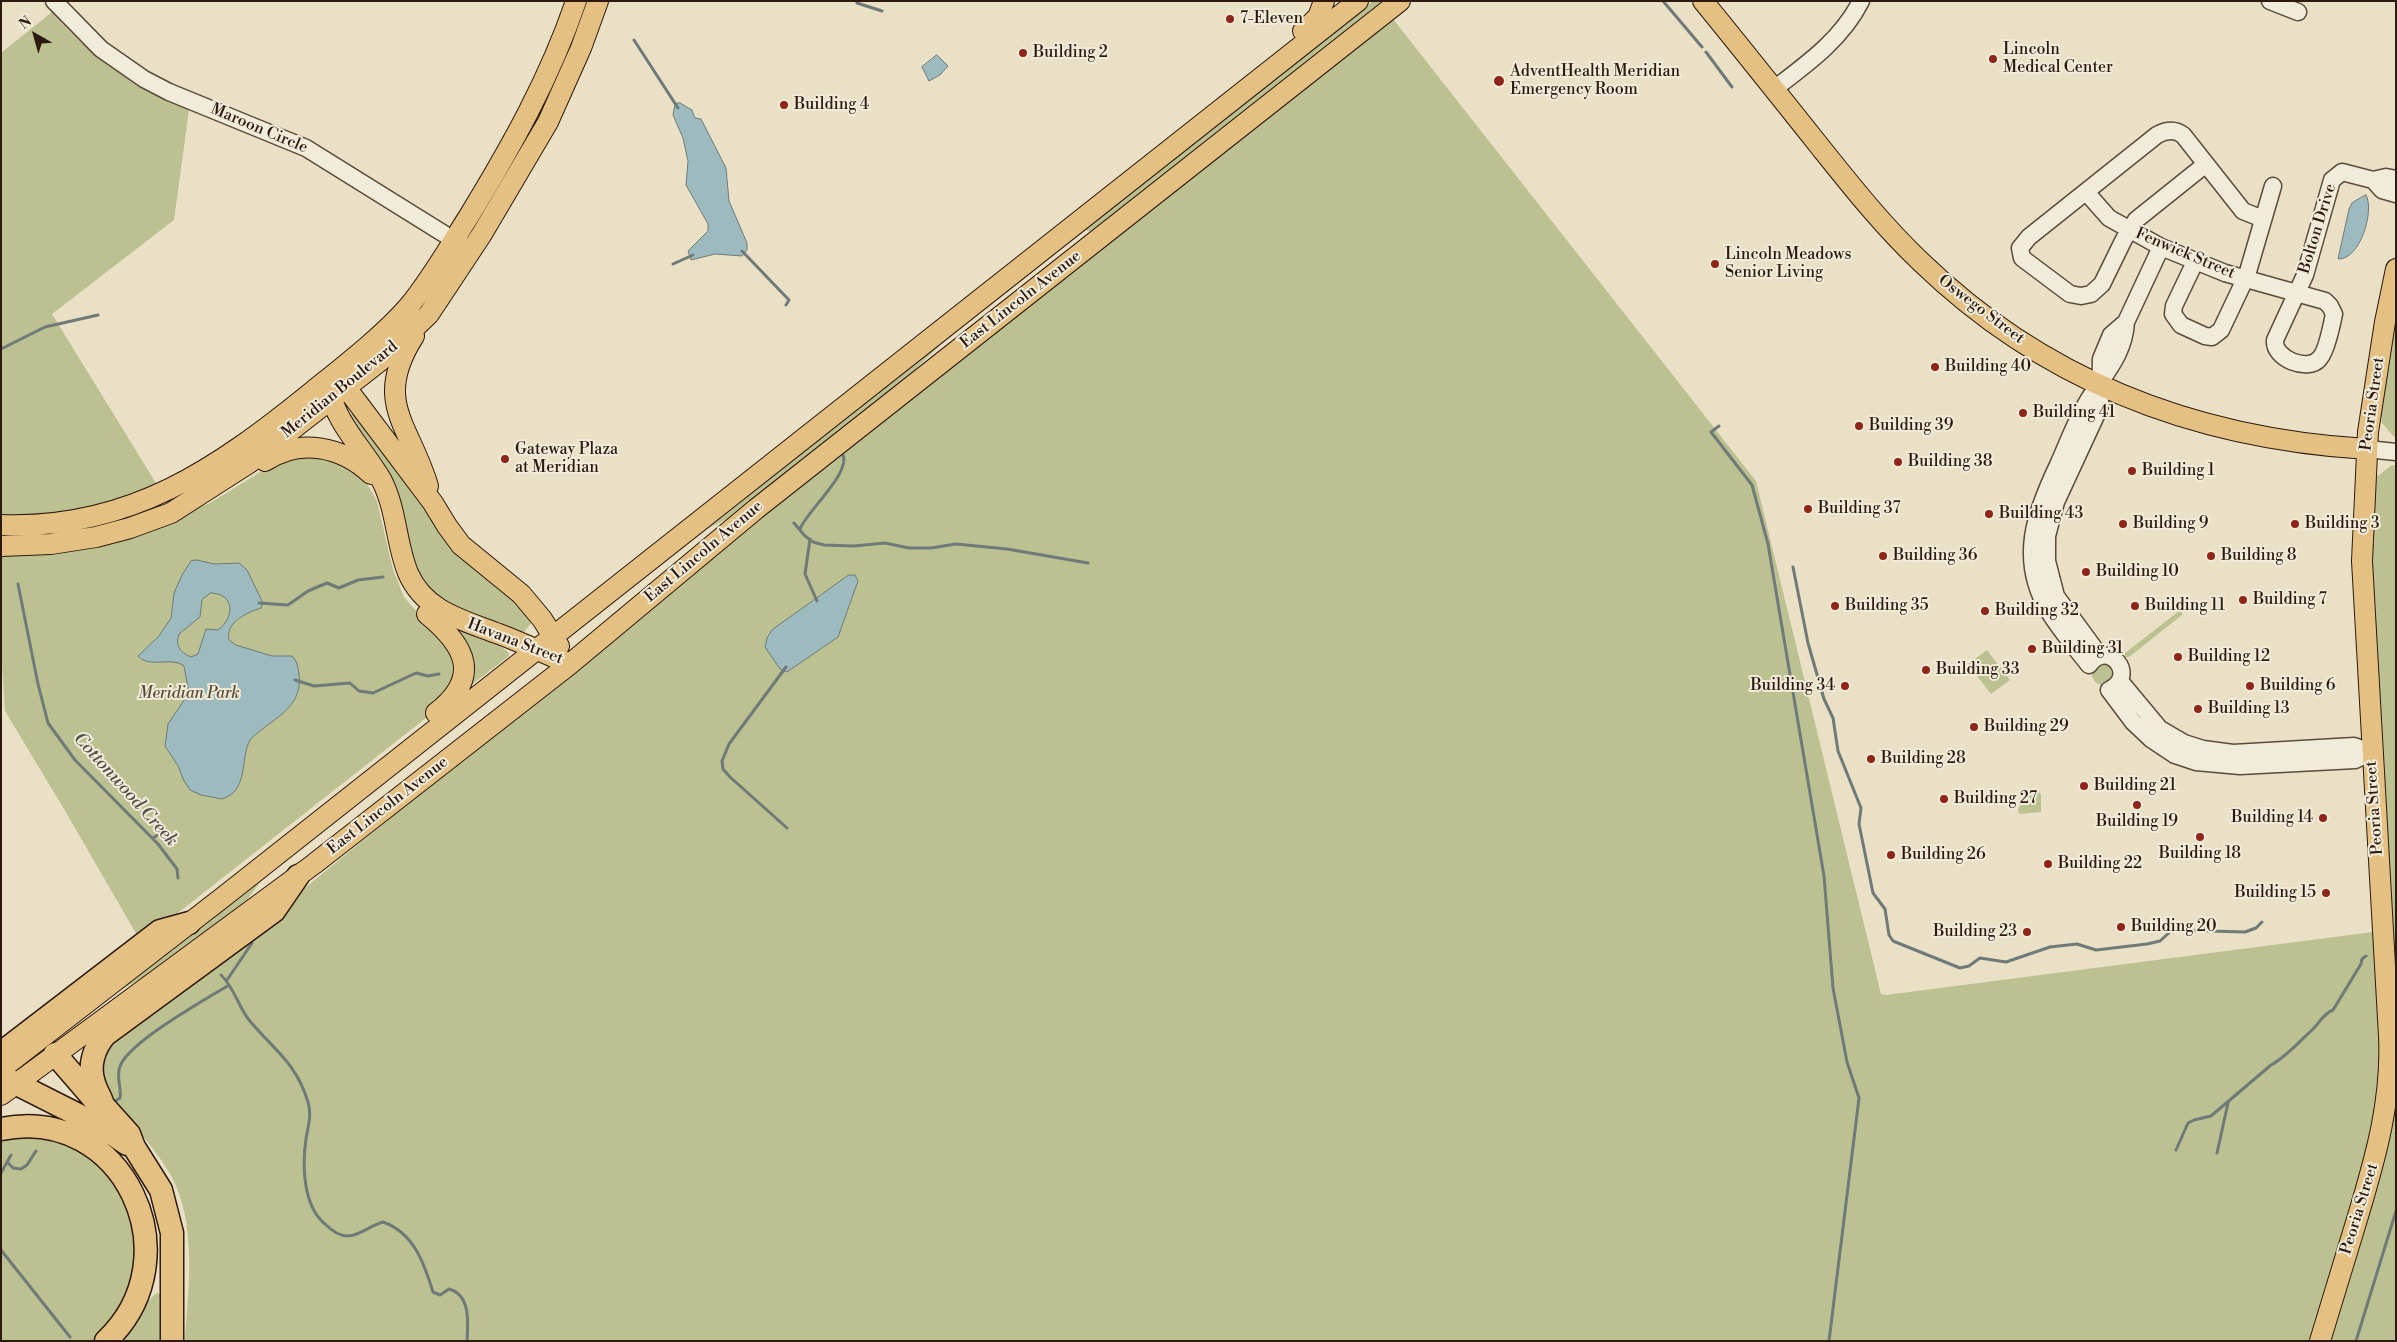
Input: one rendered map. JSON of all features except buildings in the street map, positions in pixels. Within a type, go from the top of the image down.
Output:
[{"type":"highway","points":[[103,1105],[93,1082],[92,1069],[96,1047],[105,1035],[274,910],[298,876]]},
{"type":"highway","points":[[1,1053],[160,931],[190,923]]},
{"type":"highway","points":[[56,1054],[93,1098],[103,1105],[129,1134],[134,1148],[156,1178],[171,1224],[172,1341]]},
{"type":"highway","points":[[5,1081],[102,1127],[120,1141],[134,1148]]},
{"type":"highway","points":[[1,1129],[15,1127],[38,1128],[72,1137],[105,1158],[122,1174],[131,1188],[138,1203],[146,1231],[145,1268],[136,1301],[123,1322],[106,1341]]},
{"type":"main road","name":"Meridian Boulevard","points":[[1,525],[36,524],[85,518],[121,509],[160,495],[199,475],[230,455],[327,380],[408,307],[454,240],[508,151],[540,91],[576,1]]},
{"type":"main road","name":"Meridian Boulevard","points":[[1,546],[51,544],[96,537],[140,525],[179,509],[243,467],[339,395],[380,361],[429,314],[472,251],[548,122],[581,48],[598,1]]},
{"type":"main road","points":[[1229,103],[1243,78],[1315,21],[1322,10],[1324,1]]},
{"type":"main road","name":"East Lincoln Avenue","points":[[5,1081],[190,923],[1358,1]]},
{"type":"main road","name":"East Lincoln Avenue","points":[[5,1081],[56,1054],[298,876],[570,664],[749,514],[1400,1]]},
{"type":"main road","name":"Oswego Street","points":[[1703,1],[1867,204],[1933,273],[1980,312],[2027,345],[2099,384],[2160,410],[2235,432],[2281,441],[2367,449]]},
{"type":"main road","name":"Peoria Street","points":[[2320,1341],[2376,1156],[2388,1093],[2389,1036],[2362,572],[2367,449],[2384,329],[2396,269]]},
{"type":"main road","points":[[429,314],[400,362],[395,398],[398,417],[418,458],[433,502]]},
{"type":"main road","name":"Havana Street","points":[[327,380],[433,502],[461,544],[479,562],[521,594],[542,619],[570,664]]},
{"type":"main road","name":"Havana Street","points":[[339,395],[386,490],[407,571],[420,592],[444,613],[570,664]]},
{"type":"main road","points":[[179,509],[185,509],[225,488],[274,456],[301,448],[324,448],[346,456],[366,470],[386,490]]},
{"type":"main road","points":[[352,794],[363,771],[449,703],[462,682],[463,661],[457,644],[446,630],[416,603],[411,596],[407,571]]},
{"type":"street","name":"Maroon Circle","points":[[54,1],[96,45],[144,79],[169,92],[306,148],[472,251]]},
{"type":"street","points":[[1774,90],[1831,43],[1848,22],[1861,1]]},
{"type":"street","points":[[2270,1],[2298,12]]},
{"type":"street","points":[[2206,164],[2142,214],[2128,231],[2102,284],[2089,295],[2077,296],[2070,294],[2025,262],[2020,252],[2024,242],[2157,135],[2165,131],[2181,133],[2206,164],[2243,211],[2263,219]]},
{"type":"street","name":"Bolton Drive","points":[[2297,293],[2305,275],[2334,176],[2345,172],[2374,180]]},
{"type":"street","points":[[2396,179],[2386,177],[2374,180],[2382,190],[2396,194]]},
{"type":"street","points":[[2195,262],[2174,306],[2173,314],[2181,325],[2205,336],[2212,337],[2221,330],[2245,279],[2273,186]]},
{"type":"street","name":"Fenwick Street","points":[[2086,192],[2106,216],[2128,231],[2161,247],[2195,262],[2245,279],[2297,293]]},
{"type":"street","points":[[2161,247],[2126,322],[2111,335],[2101,359],[2099,384],[2088,401],[2044,494],[2035,519],[2032,541],[2034,571],[2043,602],[2055,621],[2094,660],[2109,656],[2116,660],[2122,672],[2114,685],[2133,722],[2151,739],[2176,754],[2196,762],[2235,766],[2356,760],[2371,752]]},
{"type":"street","points":[[2367,449],[2396,452]]},
{"type":"green space","points":[[1373,1],[1386,1],[1091,232],[1083,229]]},
{"type":"green space","points":[[52,12],[82,43],[114,69],[150,91],[189,110],[174,220],[52,314],[159,488],[101,508],[1,519],[1,53]]},
{"type":"green space","points":[[1393,19],[1756,481],[1881,994],[1886,995],[2373,932],[2380,1004],[2381,1041],[2380,1076],[2375,1110],[2369,1144],[2352,1210],[2311,1341],[185,1341],[189,1256],[185,1213],[179,1193],[170,1174],[108,1091],[97,1067],[104,1049],[266,920],[748,527]]},
{"type":"green space","points":[[2396,312],[2396,439],[2381,422],[2382,417],[2380,416]]},
{"type":"green space","points":[[958,328],[900,384],[733,516],[709,528]]},
{"type":"green space","points":[[354,412],[532,622],[521,636],[434,598],[418,573],[395,484],[349,416]]},
{"type":"green space","name":"Meridian Park","points":[[290,457],[334,458],[365,480],[377,501],[393,570],[404,597],[424,620],[440,632],[458,664],[445,703],[141,942],[5,711],[1,650],[1,555],[130,539],[130,535],[210,503],[270,466]]},
{"type":"green space","points":[[2392,465],[2396,466],[2396,999],[2371,579],[2374,482],[2376,482],[2376,477]]},
{"type":"green space","points":[[2179,611],[2182,612],[2182,615],[2129,657],[2125,657],[2125,653]]},
{"type":"green space","points":[[453,627],[501,641],[499,645],[509,653],[509,656],[466,689]]},
{"type":"green space","points":[[1987,650],[2010,680],[1991,694],[1968,664]]},
{"type":"green space","points":[[2103,663],[2111,666],[2114,674],[2111,682],[2103,685],[2095,682],[2092,674],[2095,666]]},
{"type":"green space","points":[[2037,790],[2041,794],[2041,812],[2019,814],[2018,809],[2022,802],[2021,792]]},
{"type":"green space","points":[[258,879],[260,882],[247,900],[140,979],[119,991]]},
{"type":"green space","points":[[2396,1101],[2396,1341],[2329,1341],[2389,1141]]},
{"type":"green space","points":[[19,1136],[57,1143],[85,1155],[111,1178],[122,1192],[130,1208],[135,1244],[133,1280],[124,1301],[102,1331],[92,1341],[1,1341],[1,1140]]},
{"type":"green space","points":[[156,1293],[160,1294],[161,1341],[117,1341],[143,1307]]},
{"type":"water","points":[[937,55],[948,66],[940,75],[929,81],[922,67]]},
{"type":"water","points":[[680,103],[692,110],[695,118],[701,119],[726,168],[729,201],[747,243],[747,250],[742,256],[715,254],[691,260],[688,251],[708,231],[708,224],[686,185],[688,161],[683,138],[673,115],[675,104]]},
{"type":"water","points":[[2366,195],[2369,212],[2364,233],[2353,252],[2346,257],[2338,259],[2349,209],[2352,203]]},
{"type":"water","points":[[197,560],[214,564],[239,563],[247,570],[263,603],[261,608],[244,615],[234,623],[230,628],[229,640],[236,645],[272,656],[292,656],[298,667],[299,674],[299,686],[296,697],[283,713],[250,740],[240,782],[231,795],[222,799],[201,795],[190,790],[165,746],[168,724],[189,693],[184,666],[173,662],[148,662],[138,656],[159,636],[171,618],[174,593],[191,561]],"holes":[[[211,593],[225,597],[228,602],[230,613],[224,625],[218,630],[206,629],[198,654],[191,657],[179,648],[179,634],[200,617],[202,600]]]},
{"type":"water","points":[[849,575],[855,575],[858,581],[838,637],[787,672],[780,669],[765,647],[767,638],[772,630]]},
{"type":"waterway","points":[[1663,1],[1702,47]]},
{"type":"waterway","points":[[857,3],[882,11]]},
{"type":"waterway","points":[[634,40],[678,108]]},
{"type":"waterway","points":[[1706,52],[1732,87]]},
{"type":"waterway","points":[[742,251],[789,300],[786,305]]},
{"type":"waterway","points":[[673,264],[693,255]]},
{"type":"waterway","points":[[1,349],[45,327],[98,315]]},
{"type":"waterway","points":[[1719,426],[1711,432],[1752,485],[1768,544],[1824,876],[1833,988],[1847,1062],[1859,1098],[1829,1341]]},
{"type":"waterway","points":[[800,529],[835,481],[844,461],[842,453]]},
{"type":"waterway","points":[[794,523],[813,542],[824,545],[854,546],[885,543],[909,548],[931,548],[956,544],[1007,549],[1088,563]]},
{"type":"waterway","points":[[810,539],[805,574],[817,601]]},
{"type":"waterway","points":[[1793,567],[1808,643],[1824,699],[1833,718],[1838,751],[1861,808],[1859,824],[1873,893],[1885,909],[1889,935],[1893,941],[1960,968],[1969,966],[1980,958],[2006,962],[2050,947],[2077,944],[2096,950],[2147,944],[2160,941],[2172,930],[2245,932],[2256,928],[2262,922]]},
{"type":"waterway","points":[[259,603],[288,605],[308,591],[327,583],[339,588],[358,580],[383,577]]},
{"type":"waterway","name":"Cottonwood Creek","points":[[18,584],[38,684],[48,723],[75,760],[158,844],[177,869],[178,878]]},
{"type":"waterway","points":[[786,667],[729,744],[722,761],[723,769],[730,777],[787,828]]},
{"type":"waterway","points":[[295,680],[314,686],[350,683],[359,691],[373,693],[416,673],[428,676],[439,674]]},
{"type":"waterway","points":[[153,838],[162,832]]},
{"type":"waterway","points":[[227,980],[252,943],[250,937]]},
{"type":"waterway","points":[[2176,1150],[2188,1123],[2211,1116],[2287,1053],[2324,1016],[2333,1010],[2361,964],[2362,959],[2366,956]]},
{"type":"waterway","name":"Cottonwood Creek","points":[[221,975],[229,985],[249,1020],[283,1057],[303,1088],[310,1111],[304,1173],[308,1196],[318,1216],[338,1234],[345,1236],[352,1236],[383,1222],[403,1234],[416,1250],[426,1270],[433,1292],[440,1295],[449,1289],[456,1292],[465,1303],[468,1318],[467,1341]]},
{"type":"waterway","points":[[112,1103],[120,1098],[119,1068],[128,1054],[170,1021],[229,985]]},
{"type":"waterway","points":[[2217,1153],[2228,1103]]},
{"type":"waterway","points":[[7,1162],[13,1168],[21,1169],[27,1165],[36,1151]]},
{"type":"waterway","points":[[1,1173],[11,1155]]},
{"type":"waterway","points":[[2356,1341],[2396,1211]]},
{"type":"waterway","points":[[1,1250],[70,1337]]},
{"type":"place","name":"7-Eleven","points":[[1230,19]]},
{"type":"place","name":"Building 2","points":[[1023,53]]},
{"type":"place","name":"Lincoln Medical Center","points":[[1993,59]]},
{"type":"place","name":"AdventHealth Meridian Emergency Room","points":[[1499,81]]},
{"type":"place","name":"Building 4","points":[[784,105]]},
{"type":"place","name":"Lincoln Meadows Senior Living","points":[[1715,264]]},
{"type":"place","name":"Building 40","points":[[1935,367]]},
{"type":"place","name":"Building 41","points":[[2023,413]]},
{"type":"place","name":"Building 39","points":[[1859,426]]},
{"type":"place","name":"Gateway Plaza at Meridian","points":[[505,459]]},
{"type":"place","name":"Building 38","points":[[1898,462]]},
{"type":"place","name":"Building 1","points":[[2132,471]]},
{"type":"place","name":"Building 37","points":[[1808,509]]},
{"type":"place","name":"Building 43","points":[[1989,514]]},
{"type":"place","name":"Building 9","points":[[2123,524]]},
{"type":"place","name":"Building 3","points":[[2295,524]]},
{"type":"place","name":"Building 36","points":[[1883,556]]},
{"type":"place","name":"Building 8","points":[[2211,556]]},
{"type":"place","name":"Building 10","points":[[2086,572]]},
{"type":"place","name":"Building 7","points":[[2243,600]]},
{"type":"place","name":"Building 35","points":[[1835,606]]},
{"type":"place","name":"Building 11","points":[[2135,606]]},
{"type":"place","name":"Building 32","points":[[1985,611]]},
{"type":"place","name":"Building 31","points":[[2032,649]]},
{"type":"place","name":"Building 12","points":[[2178,657]]},
{"type":"place","name":"Building 33","points":[[1926,670]]},
{"type":"place","name":"Building 34","points":[[1845,686]]},
{"type":"place","name":"Building 6","points":[[2250,686]]},
{"type":"place","name":"Building 13","points":[[2198,709]]},
{"type":"place","name":"Building 29","points":[[1974,727]]},
{"type":"place","name":"Building 28","points":[[1871,759]]},
{"type":"place","name":"Building 21","points":[[2084,786]]},
{"type":"place","name":"Building 27","points":[[1944,799]]},
{"type":"place","name":"Building 19","points":[[2137,805]]},
{"type":"place","name":"Building 14","points":[[2323,818]]},
{"type":"place","name":"Building 18","points":[[2200,837]]},
{"type":"place","name":"Building 26","points":[[1891,855]]},
{"type":"place","name":"Building 22","points":[[2048,864]]},
{"type":"place","name":"Building 15","points":[[2326,893]]},
{"type":"place","name":"Building 20","points":[[2121,927]]},
{"type":"place","name":"Building 23","points":[[2027,932]]}]
